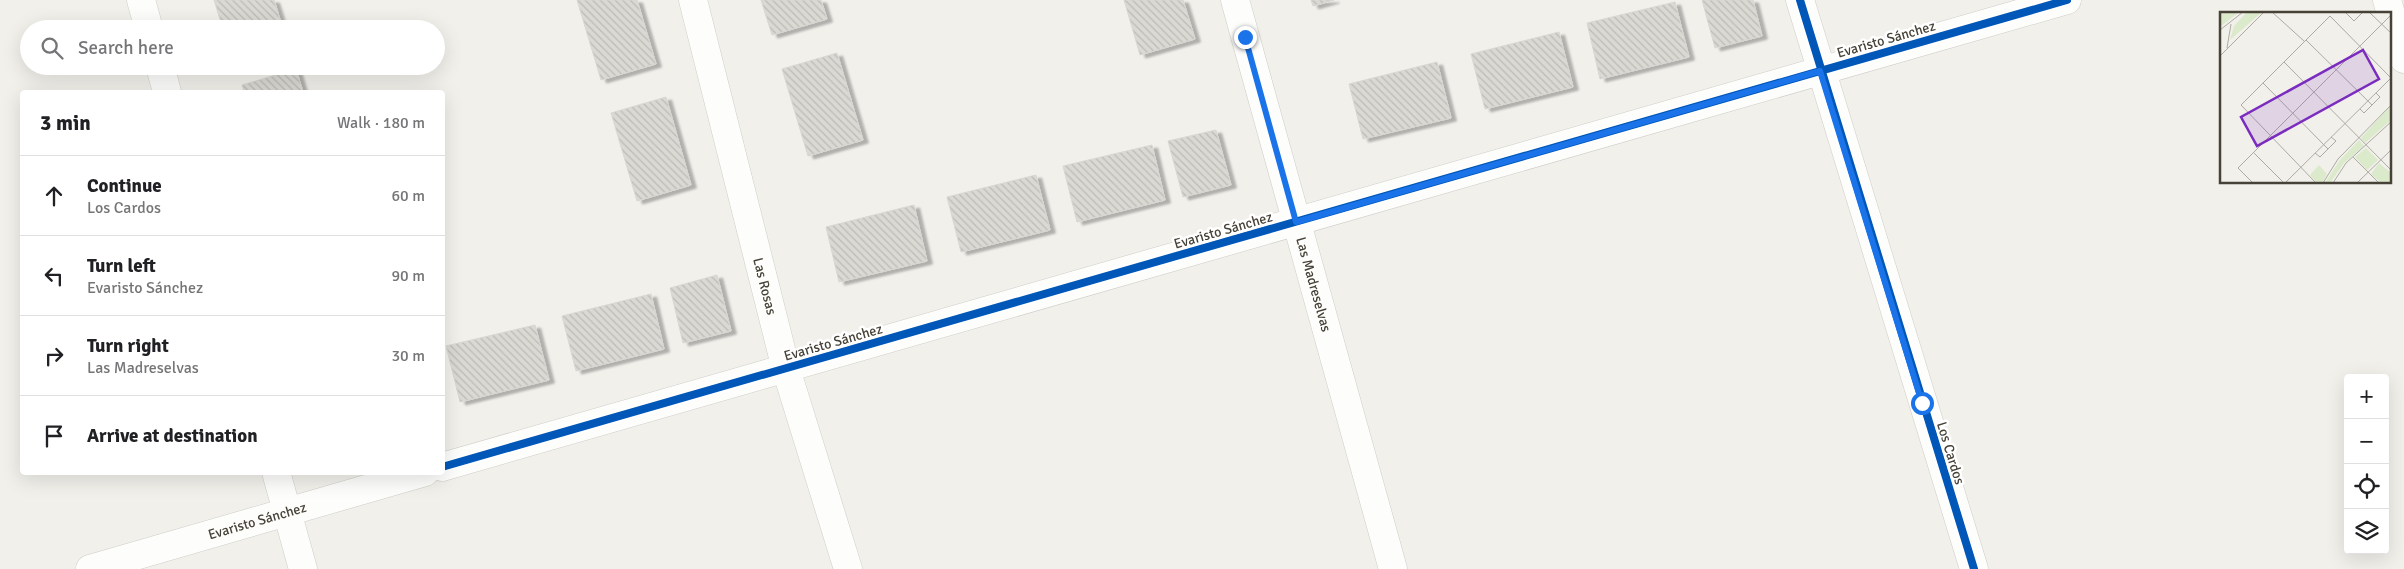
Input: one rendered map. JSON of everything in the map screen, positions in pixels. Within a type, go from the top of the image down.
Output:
[{"type":"street","points":[[141,0],[147,20]]},
{"type":"street","name":"Las Rosas","points":[[693,0],[786,369],[848,569]]},
{"type":"street","name":"Las Madreselvas","points":[[1234,0],[1394,569]]},
{"type":"street","name":"Los Cardos","points":[[1800,0],[1820,71],[1974,569]]},
{"type":"street","name":"Evaristo Sánchez","points":[[445,467],[2067,0]]},
{"type":"street","points":[[2392,17],[2404,59]]},
{"type":"street","points":[[162,75],[166,90]]},
{"type":"street","points":[[277,475],[303,569]]},
{"type":"street","name":"Evaristo Sánchez","points":[[90,569],[415,475]]},
{"type":"building","points":[[214,0],[274,0],[280,20],[220,20]]},
{"type":"building","points":[[577,0],[637,0],[656,64],[601,80]]},
{"type":"building","points":[[761,0],[821,0],[827,19],[772,35]]},
{"type":"building","points":[[1124,0],[1183,0],[1195,39],[1140,55]]},
{"type":"building","points":[[1311,0],[1334,0],[1313,6]]},
{"type":"building","points":[[1702,0],[1753,0],[1762,36],[1715,48]]},
{"type":"building","points":[[1675,2],[1689,57],[1600,79],[1587,23]]},
{"type":"building","points":[[1559,32],[1573,87],[1485,109],[1471,54]]},
{"type":"building","points":[[837,53],[863,140],[808,156],[782,69]]},
{"type":"building","points":[[1437,62],[1451,118],[1363,139],[1349,84]]},
{"type":"building","points":[[276,75],[298,75],[302,90],[243,90],[242,85]]},
{"type":"building","points":[[666,97],[691,185],[637,201],[611,113]]},
{"type":"building","points":[[1216,130],[1231,185],[1183,197],[1168,141]]},
{"type":"building","points":[[1152,145],[1165,200],[1077,222],[1063,166]]},
{"type":"building","points":[[1036,175],[1050,230],[961,252],[947,197]]},
{"type":"building","points":[[914,205],[927,261],[839,282],[826,227]]},
{"type":"building","points":[[717,275],[731,331],[683,343],[670,288]]},
{"type":"building","points":[[651,294],[664,349],[576,371],[562,316]]},
{"type":"building","points":[[535,325],[549,380],[460,402],[446,346]]},
{"type":"cycle path","points":[[1800,0],[1974,569]]},
{"type":"cycle path","points":[[445,466],[2067,0]]},
{"type":"route","points":[[1245,37],[1296,222],[1820,71],[1922,403]]}]
